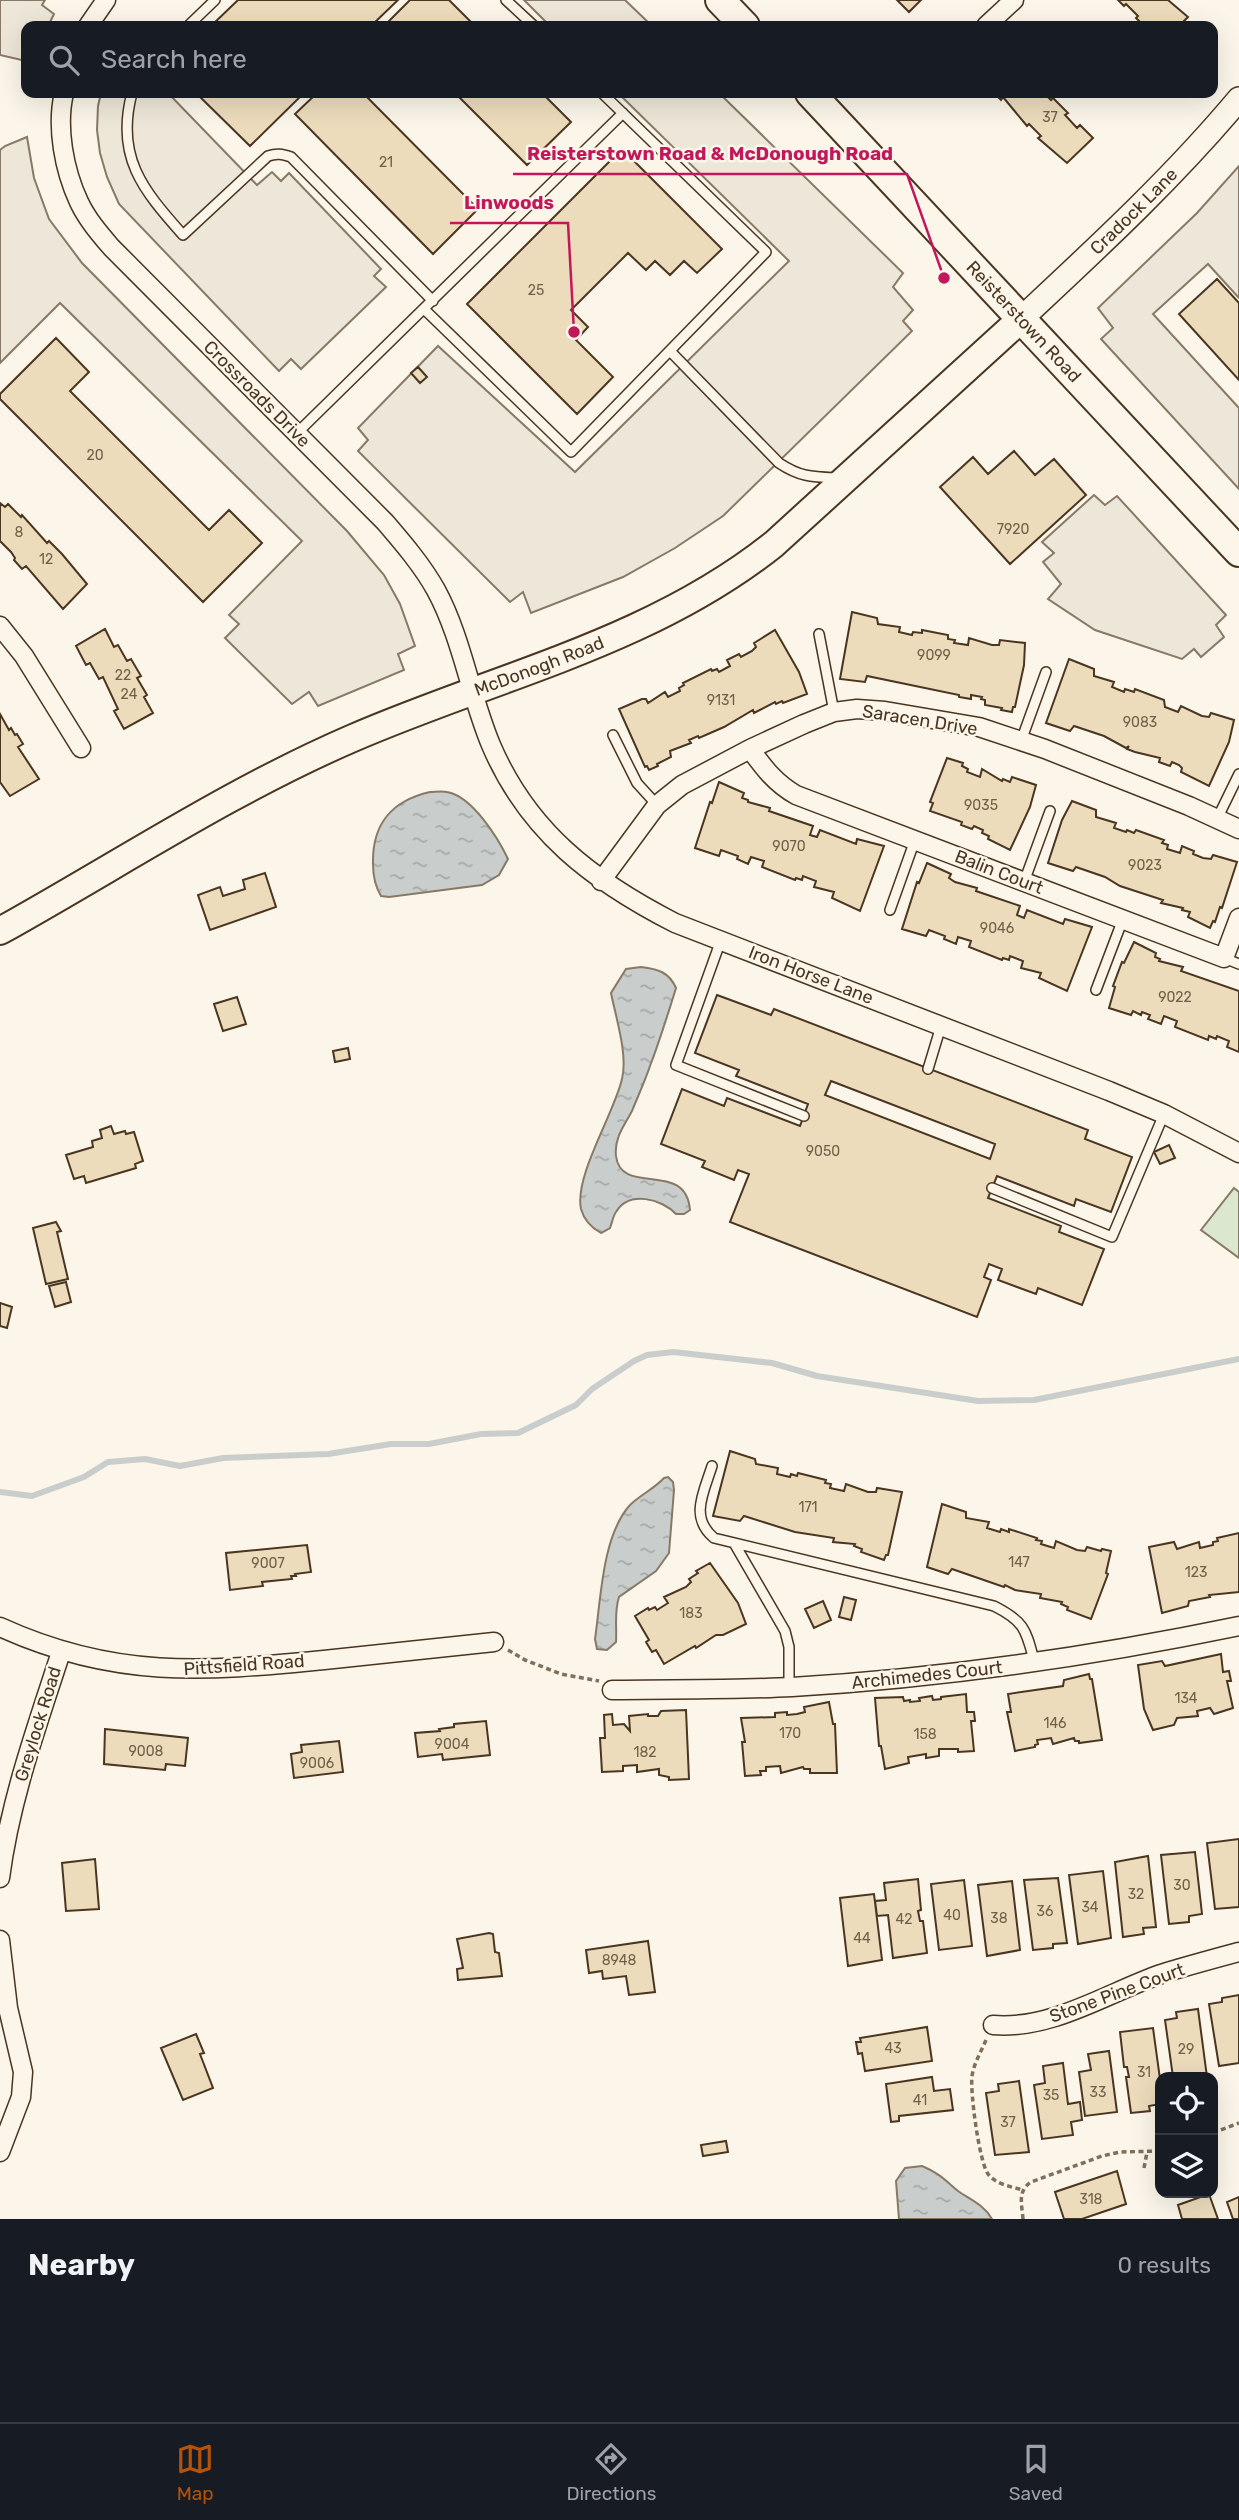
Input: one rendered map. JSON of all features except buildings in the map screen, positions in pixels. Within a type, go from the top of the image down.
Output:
[{"type":"main road","points":[[720,0],[740,21]]},
{"type":"main road","name":"Reisterstown Road","points":[[815,98],[1239,552]]},
{"type":"main road","name":"McDonogh Road","points":[[0,932],[303,760],[472,691],[600,644],[700,596],[751,563],[849,478],[1021,318]]},
{"type":"street","points":[[91,21],[106,0]]},
{"type":"street","points":[[991,21],[1013,0]]},
{"type":"street","name":"Crossroads Drive","points":[[64,98],[62,123],[69,171],[79,202],[93,226],[384,522],[421,566],[448,615],[472,691]]},
{"type":"street","name":"Cradock Lane","points":[[1021,318],[1142,206],[1239,99]]},
{"type":"street","points":[[0,626],[24,656],[80,748]]},
{"type":"street","name":"Iron Horse Lane","points":[[472,691],[509,781],[550,838],[601,881],[637,904],[675,923],[1164,1114],[1239,1153]]},
{"type":"street","name":"Saracen Drive","points":[[601,881],[657,805],[682,785],[750,748],[834,712],[858,709],[886,711],[979,727],[1189,806],[1239,829]]},
{"type":"street","name":"Balin Court","points":[[750,748],[768,775],[796,795],[1231,961],[1239,918]]},
{"type":"street","name":"Archimedes Court","points":[[611,1690],[789,1687],[891,1680],[1035,1664],[1239,1626]]},
{"type":"street","name":"Pittsfield Road","points":[[0,1627],[61,1651],[95,1660],[135,1667],[213,1670],[494,1642]]},
{"type":"street","name":"Greylock Road","points":[[0,1878],[8,1827],[61,1651]]},
{"type":"street","points":[[0,1940],[8,2008],[23,2072],[21,2097],[0,2152]]},
{"type":"street","name":"Stone Pine Court","points":[[993,2025],[1016,2027],[1038,2022],[1161,1974],[1239,1952]]},
{"type":"lane","points":[[193,21],[215,0]]},
{"type":"lane","points":[[506,0],[529,21]]},
{"type":"lane","points":[[131,98],[126,139],[132,165],[144,188],[183,235],[268,156],[283,154],[291,157],[433,301]]},
{"type":"lane","points":[[424,309],[571,452],[766,252],[607,98]]},
{"type":"lane","points":[[296,434],[623,113]]},
{"type":"lane","points":[[670,351],[779,463],[795,473],[811,477],[849,478]]},
{"type":"lane","points":[[818,634],[834,712]]},
{"type":"lane","points":[[1021,741],[1046,672]]},
{"type":"lane","points":[[613,735],[637,783],[657,805]]},
{"type":"lane","points":[[1217,819],[1239,774]]},
{"type":"lane","points":[[1024,882],[1050,811]]},
{"type":"lane","points":[[890,910],[915,841]]},
{"type":"lane","points":[[1096,990],[1123,919]]},
{"type":"lane","points":[[721,940],[676,1065],[804,1116]]},
{"type":"lane","points":[[928,1069],[942,1026]]},
{"type":"lane","points":[[992,1188],[1112,1237],[1164,1114]]},
{"type":"lane","points":[[712,1466],[700,1508],[700,1519],[704,1530],[714,1538],[994,1606],[1022,1625],[1035,1664]]},
{"type":"lane","points":[[734,1543],[785,1632],[789,1647],[789,1687]]},
{"type":"path","points":[[494,1642],[525,1660],[561,1674],[596,1680],[611,1690]]},
{"type":"path","points":[[993,2025],[975,2063],[971,2090],[983,2160],[987,2173],[993,2179],[1023,2190]]},
{"type":"path","points":[[1218,2131],[1239,2123]]},
{"type":"path","points":[[1023,2219],[1020,2195],[1031,2182],[1102,2156],[1120,2152],[1155,2151]]},
{"type":"path","points":[[1144,2168],[1147,2152]]},
{"type":"green space","points":[[1234,1188],[1239,1192],[1239,1258],[1201,1230]]},
{"type":"shaded area","points":[[0,0],[45,0],[42,5],[54,14],[50,21],[21,21],[21,60],[0,55]]},
{"type":"shaded area","points":[[524,0],[625,0],[647,21],[545,21]]},
{"type":"shaded area","points":[[100,98],[173,98],[257,185],[272,172],[281,181],[289,173],[381,269],[374,276],[386,287],[301,369],[291,359],[279,371],[119,204],[100,153]]},
{"type":"shaded area","points":[[623,98],[724,98],[903,273],[893,287],[913,310],[903,321],[912,331],[723,516],[675,548],[623,577],[531,613],[523,592],[510,602],[358,451],[368,440],[358,428],[438,346],[575,472],[789,261]]},
{"type":"shaded area","points":[[27,137],[34,178],[49,219],[82,263],[347,531],[384,575],[400,604],[415,646],[398,654],[404,670],[318,706],[309,692],[292,704],[225,638],[239,624],[229,615],[302,541],[60,303],[0,363],[0,150]]},
{"type":"shaded area","points":[[1239,166],[1239,298],[1208,264],[1153,314],[1239,408],[1239,489],[1101,339],[1113,328],[1098,308],[1197,213]]},
{"type":"shaded area","points":[[1094,495],[1105,505],[1117,496],[1226,615],[1216,625],[1224,637],[1201,657],[1194,649],[1182,659],[1095,630],[1048,599],[1061,584],[1043,562],[1054,553],[1042,542]]},
{"type":"water","points":[[430,792],[447,792],[466,801],[491,830],[508,859],[499,875],[482,885],[381,896],[373,864],[380,826],[386,816],[405,801]]},
{"type":"water","points":[[641,967],[662,972],[676,988],[646,1077],[618,1138],[616,1156],[620,1168],[629,1175],[666,1181],[677,1186],[686,1195],[690,1210],[684,1214],[676,1214],[654,1201],[629,1201],[616,1212],[610,1228],[601,1233],[584,1217],[580,1195],[589,1163],[622,1079],[624,1059],[611,993],[626,969]]},
{"type":"water","points":[[668,1477],[673,1482],[674,1490],[669,1553],[656,1571],[619,1597],[616,1642],[607,1650],[597,1649],[595,1639],[601,1587],[614,1533],[630,1505]]},
{"type":"water","points":[[922,2166],[981,2206],[992,2219],[899,2219],[896,2181],[905,2168]]},
{"type":"waterway","points":[[0,1492],[32,1496],[84,1477],[108,1462],[145,1459],[180,1466],[223,1458],[328,1454],[391,1444],[429,1444],[481,1434],[518,1433],[576,1405],[592,1389],[634,1361],[647,1355],[673,1352],[772,1363],[817,1376],[978,1401],[1034,1400],[1239,1359]]},
{"type":"place","name":"Reisterstown Road & McDonough Road","points":[[944,278]]},
{"type":"place","name":"Linwoods","points":[[574,332]]}]
